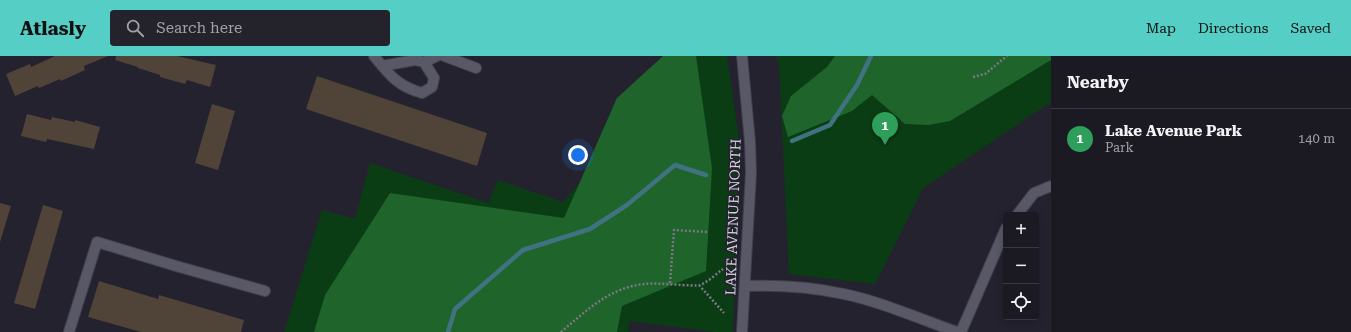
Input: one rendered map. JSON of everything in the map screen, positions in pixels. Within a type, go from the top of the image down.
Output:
[{"type":"street","points":[[374,56],[404,88],[422,93],[432,87],[434,78],[424,62]]},
{"type":"street","points":[[382,66],[415,60],[424,62],[437,56]]},
{"type":"street","points":[[444,56],[476,68]]},
{"type":"street","name":"LAKE AVENUE NORTH","points":[[742,56],[750,142],[751,173],[746,286],[742,332]]},
{"type":"street","points":[[1019,212],[1034,193],[1051,186]]},
{"type":"street","points":[[961,332],[1003,235]]},
{"type":"street","points":[[70,332],[97,242],[264,291]]},
{"type":"street","points":[[746,286],[777,286],[844,294],[872,301],[957,332]]},
{"type":"path","points":[[973,77],[985,74],[1007,56]]},
{"type":"path","points":[[670,283],[674,230],[708,232]]},
{"type":"path","points":[[560,332],[601,299],[624,288],[644,284],[670,283],[699,285],[723,269]]},
{"type":"path","points":[[699,285],[724,313]]},
{"type":"green space","points":[[663,56],[727,56],[739,139],[733,332],[716,332],[630,321],[628,332],[284,332],[322,210],[355,219],[370,163],[488,203],[498,180],[563,202],[632,126]]},
{"type":"green space","points":[[663,56],[696,56],[712,168],[706,271],[622,306],[617,332],[314,332],[325,295],[390,193],[564,218],[617,98]]},
{"type":"green space","points":[[776,56],[1051,56],[1051,102],[923,188],[875,284],[789,274],[779,66]]},
{"type":"green space","points":[[835,56],[1051,56],[1051,60],[950,121],[929,125],[905,124],[872,95],[852,111],[788,137],[782,116],[791,96],[827,67]]},
{"type":"building","points":[[55,56],[108,56],[84,66],[85,70],[61,81],[60,79],[39,88],[38,86],[15,96],[6,74],[30,64],[31,67]]},
{"type":"building","points":[[116,56],[177,56],[216,65],[210,87],[187,80],[185,84],[160,77],[160,75],[115,60]]},
{"type":"building","points":[[317,76],[487,133],[477,166],[306,109]]},
{"type":"building","points":[[212,104],[235,111],[218,170],[195,163]]},
{"type":"building","points":[[27,114],[51,120],[52,117],[75,122],[75,120],[100,127],[94,149],[47,139],[46,142],[21,136]]},
{"type":"building","points":[[0,203],[11,206],[0,242]]},
{"type":"building","points":[[43,205],[63,211],[35,309],[14,303]]},
{"type":"building","points":[[99,281],[158,299],[159,295],[244,320],[241,332],[141,332],[88,317]]},
{"type":"waterway","points":[[792,141],[830,125],[857,85],[871,56]]},
{"type":"waterway","points":[[448,332],[455,309],[523,250],[590,229],[627,205],[675,165],[706,175]]},
{"type":"place","name":"Lake Avenue Park","points":[[885,145]]}]
